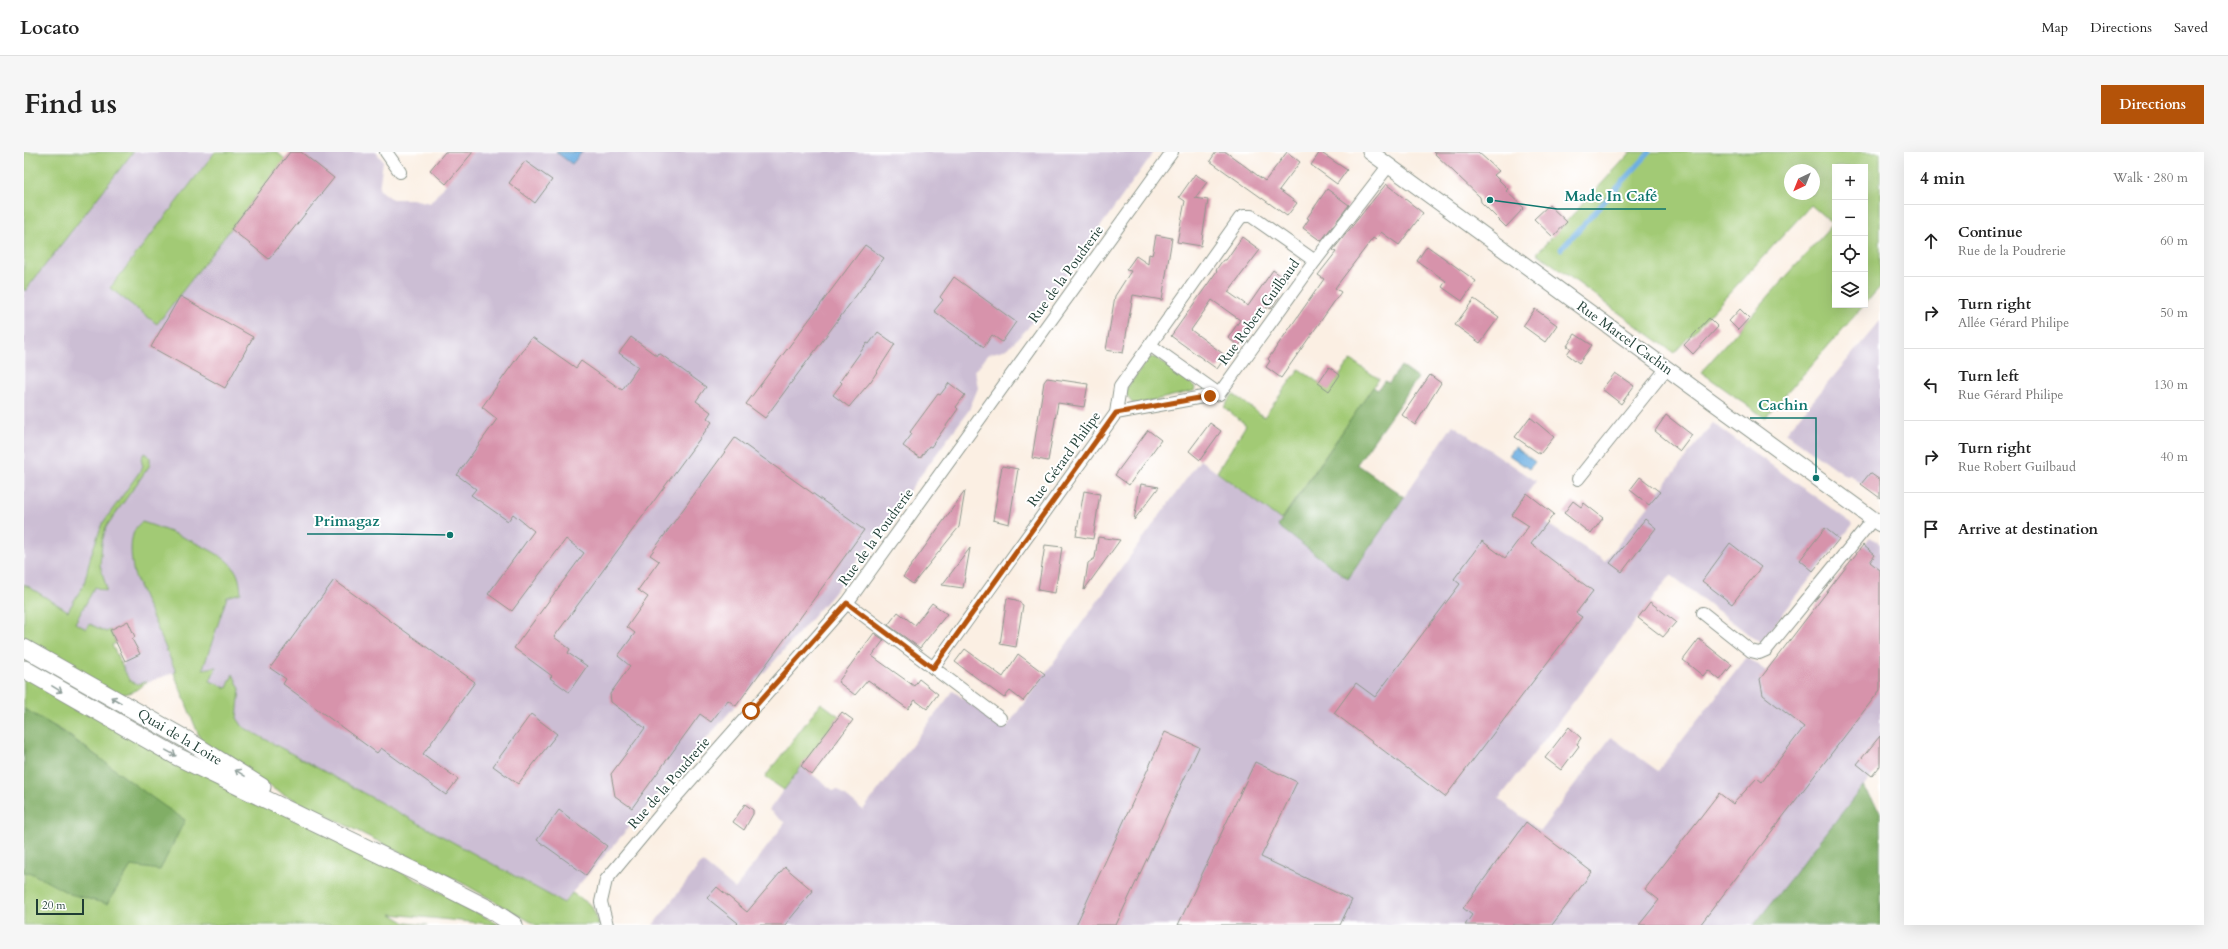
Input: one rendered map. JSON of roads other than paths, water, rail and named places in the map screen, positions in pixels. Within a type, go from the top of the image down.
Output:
[{"type":"main road","name":"Quai de la Loire","points":[[24,648],[186,740],[332,831]]},
{"type":"main road","name":"Quai de la Loire","points":[[24,669],[178,756],[491,910],[514,925]]},
{"type":"street","points":[[386,152],[400,172]]},
{"type":"street","name":"Rue de la Poudrerie","points":[[607,925],[601,902],[606,880],[670,804],[847,603],[1172,152]]},
{"type":"street","name":"Rue Marcel Cachin","points":[[1370,152],[1876,522]]},
{"type":"street","name":"Rue Robert Guilbaud","points":[[1219,394],[1315,261],[1389,165]]},
{"type":"street","name":"Rue Gérard Philipe","points":[[933,668],[1116,413],[1120,387],[1242,217],[1251,216],[1315,261]]},
{"type":"street","points":[[1150,345],[1219,394]]},
{"type":"street","points":[[1578,479],[1666,368]]},
{"type":"street","points":[[1116,413],[1219,394]]},
{"type":"street","points":[[1703,613],[1751,651],[1759,653],[1766,650],[1876,522]]},
{"type":"street","points":[[847,603],[1000,718]]},
{"type":"water","points":[[556,152],[582,152],[572,164]]},
{"type":"water","points":[[1515,447],[1535,462],[1529,469],[1509,455]]},
{"type":"waterway","points":[[1561,249],[1650,152]]},
{"type":"place","name":"Made In Café","points":[[1490,200]]},
{"type":"place","name":"Cachin","points":[[1816,478]]},
{"type":"place","name":"Primagaz","points":[[450,535]]}]
